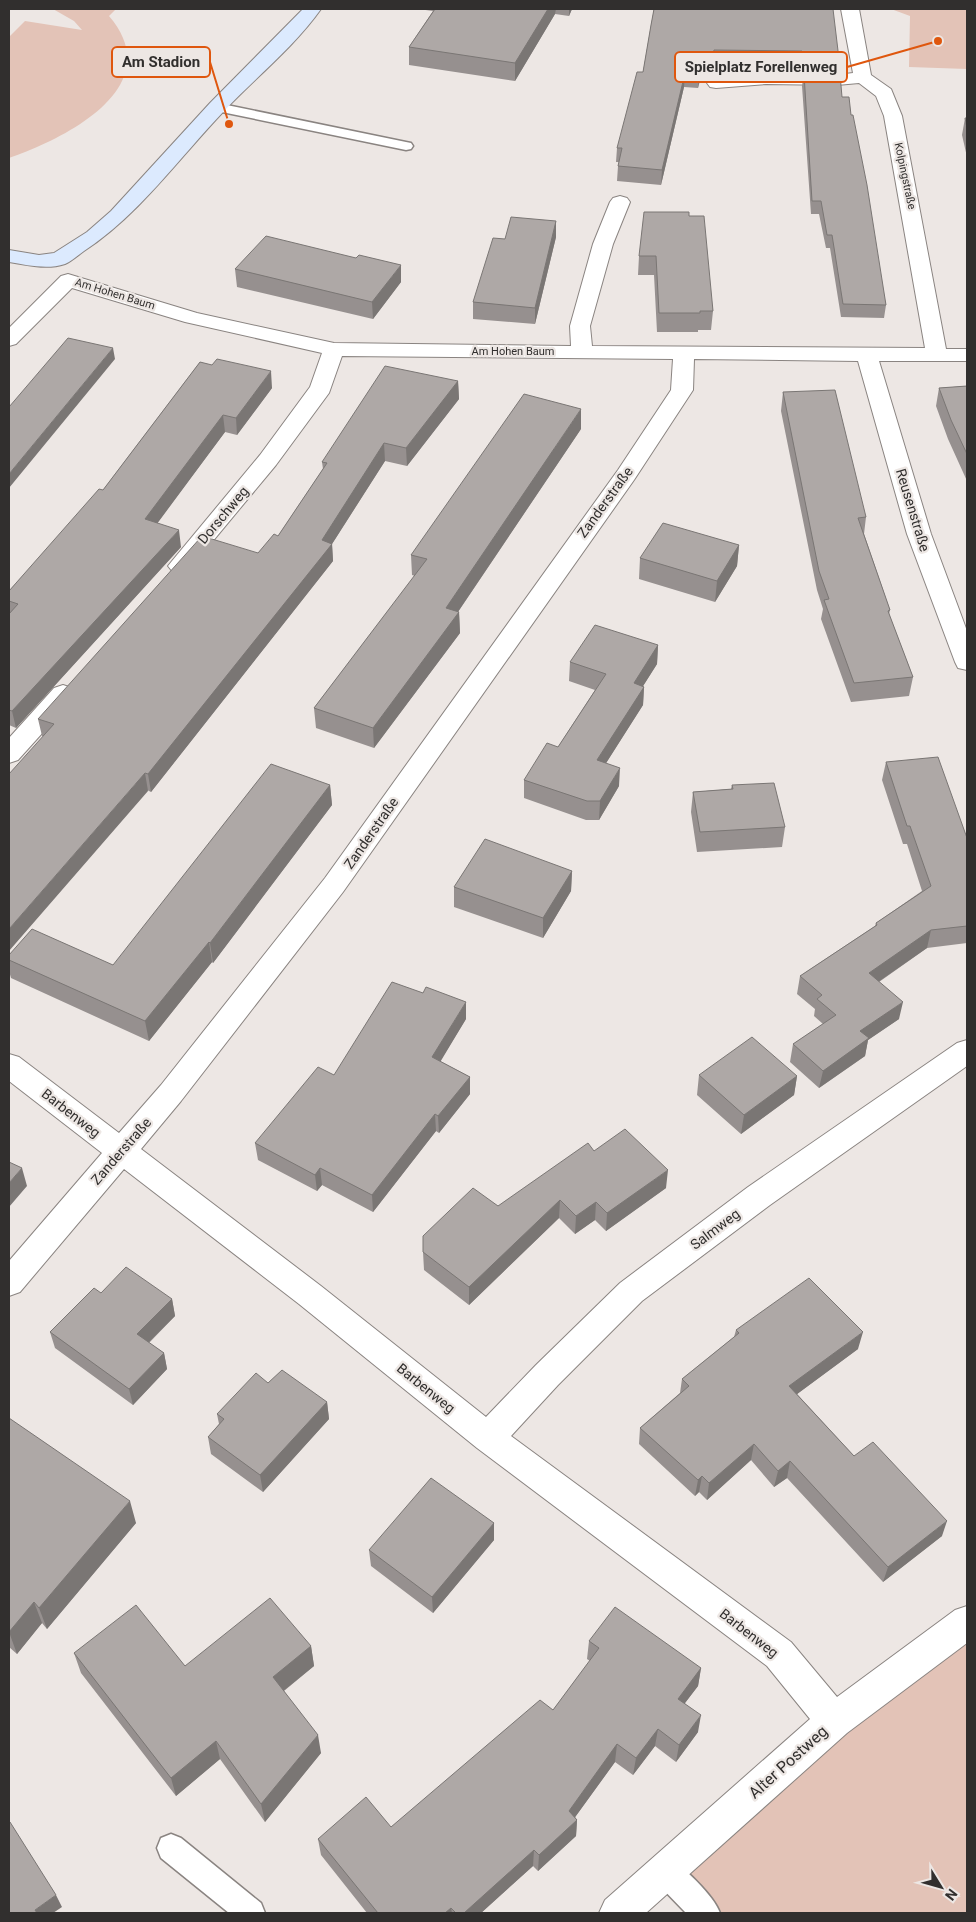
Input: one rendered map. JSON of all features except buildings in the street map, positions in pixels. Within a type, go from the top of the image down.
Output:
[{"type":"street","points":[[9,256],[39,261],[59,259],[94,236],[118,215],[217,107],[291,33],[312,9]]},
{"type":"street","points":[[716,83],[766,79],[837,80],[863,77],[850,9]]},
{"type":"street","name":"Kolpingstraße","points":[[863,77],[884,93],[893,116],[937,356]]},
{"type":"street","points":[[582,352],[580,326],[603,244],[620,202]]},
{"type":"street","points":[[9,340],[68,280],[59,259]]},
{"type":"street","name":"Am Hohen Baum","points":[[68,280],[192,318],[334,349],[967,356]]},
{"type":"street","name":"Dorschweg","points":[[168,580],[268,460],[321,388],[334,349]]},
{"type":"street","name":"Zanderstraße","points":[[9,1283],[171,1093],[327,894],[626,475],[682,390],[684,353]]},
{"type":"street","name":"Reusenstraße","points":[[867,355],[919,534],[967,662]]},
{"type":"street","points":[[9,754],[75,682]]},
{"type":"street","name":"Salmweg","points":[[488,1438],[547,1375],[631,1292],[759,1196],[967,1051]]},
{"type":"street","name":"Barbenweg","points":[[9,1065],[310,1295],[488,1438],[779,1654],[834,1721]]},
{"type":"street","name":"Alter Postweg","points":[[618,1913],[834,1721],[967,1622]]},
{"type":"lane","points":[[217,107],[406,146]]},
{"type":"lane","points":[[171,1848],[251,1913]]},
{"type":"lane","points":[[665,1871],[706,1913]]},
{"type":"shaded area","points":[[53,9],[116,9],[109,16],[124,42],[127,65],[119,87],[102,106],[81,123],[56,138],[9,158],[9,37],[25,21],[82,30],[74,21]]},
{"type":"shaded area","points":[[891,9],[967,9],[967,69],[909,67],[910,16]]},
{"type":"shaded area","points":[[967,1622],[967,1913],[710,1913],[665,1871],[834,1721]]},
{"type":"place","name":"Spielplatz Forellenweg","points":[[938,41]]},
{"type":"place","name":"Am Stadion","points":[[229,124]]}]
